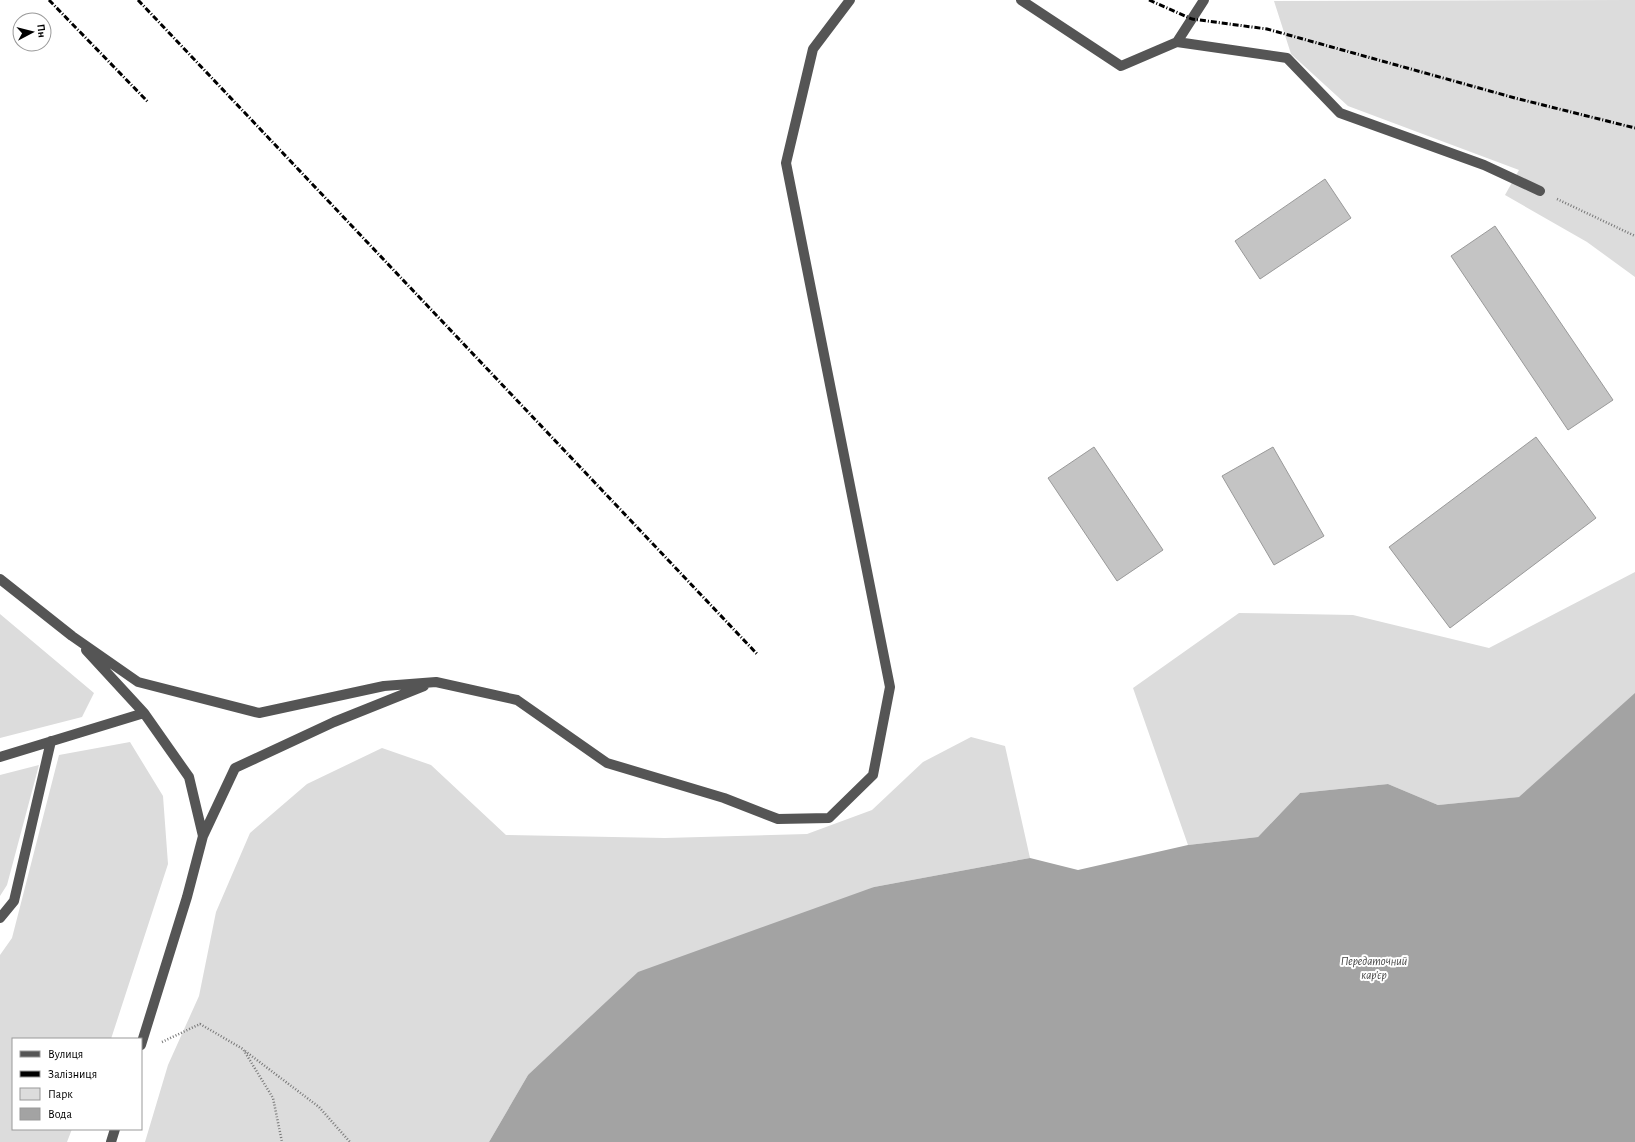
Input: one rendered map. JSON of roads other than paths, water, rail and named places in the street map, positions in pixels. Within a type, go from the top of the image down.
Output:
[{"type":"lane","points":[[0,579],[72,636],[138,682],[259,714],[384,686],[436,682],[517,700],[607,763],[724,798],[778,819],[829,818],[872,775],[890,687],[786,163],[813,49],[850,0]]},
{"type":"lane","points":[[1021,0],[1121,66],[1176,42],[1286,58],[1340,113],[1484,165],[1540,191]]},
{"type":"lane","points":[[1176,42],[1204,0]]},
{"type":"lane","points":[[72,636],[144,713],[189,777],[202,836]]},
{"type":"lane","points":[[142,1042],[187,897],[202,836],[235,768],[334,722],[436,682]]},
{"type":"lane","points":[[0,757],[144,713]]},
{"type":"lane","points":[[0,918],[14,901],[51,741]]},
{"type":"lane","points":[[111,1142],[115,1130]]},
{"type":"water","name":"Передаточний кар'єр","points":[[1635,693],[1635,1142],[489,1142],[528,1075],[638,972],[874,887],[1030,858],[1078,870],[1188,845],[1258,837],[1300,793],[1388,784],[1438,805],[1519,797]]},
{"type":"railway","points":[[49,0],[148,102]]},
{"type":"railway","points":[[138,0],[758,655]]},
{"type":"railway","points":[[1149,0],[1192,19],[1267,29],[1515,98],[1635,128]]}]
